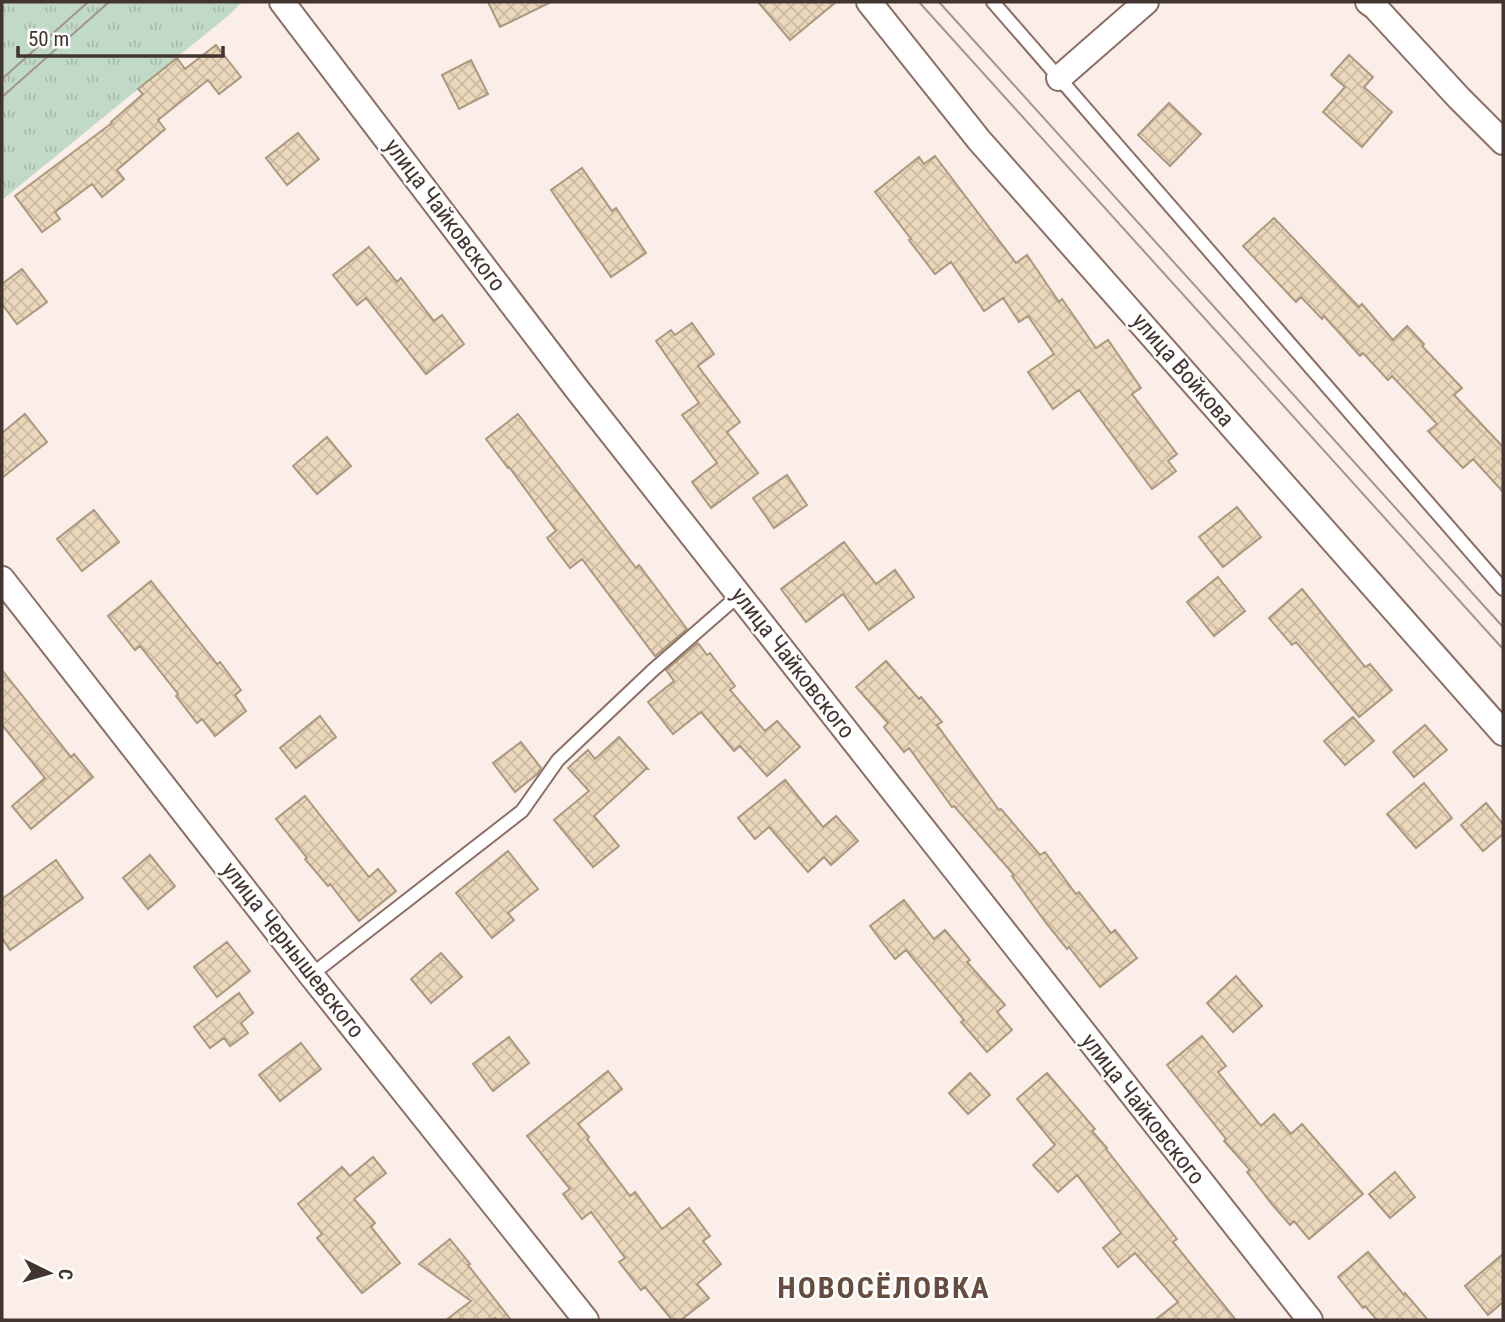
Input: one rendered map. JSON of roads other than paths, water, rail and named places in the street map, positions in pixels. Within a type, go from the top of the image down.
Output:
[{"type":"street","name":"улица Чайковского","points":[[282,2],[576,388],[1310,1320]]},
{"type":"street","name":"улица Войкова","points":[[869,2],[979,140],[1503,733]]},
{"type":"street","points":[[1059,78],[1146,2]]},
{"type":"street","points":[[1374,4],[1503,142]]},
{"type":"street","name":"улица Чернышевского","points":[[2,579],[311,975],[586,1320]]},
{"type":"lane","points":[[993,2],[1503,589]]},
{"type":"lane","points":[[311,975],[522,811],[558,760],[652,671],[739,595]]},
{"type":"tram line","points":[[2,79],[88,2]]},
{"type":"tram line","points":[[2,97],[109,2]]},
{"type":"tram line","points":[[919,2],[1503,649]]},
{"type":"tram line","points":[[939,2],[1503,627]]},
{"type":"district","name":"НОВОСЁЛОВКА","points":[[884,1287]]}]
